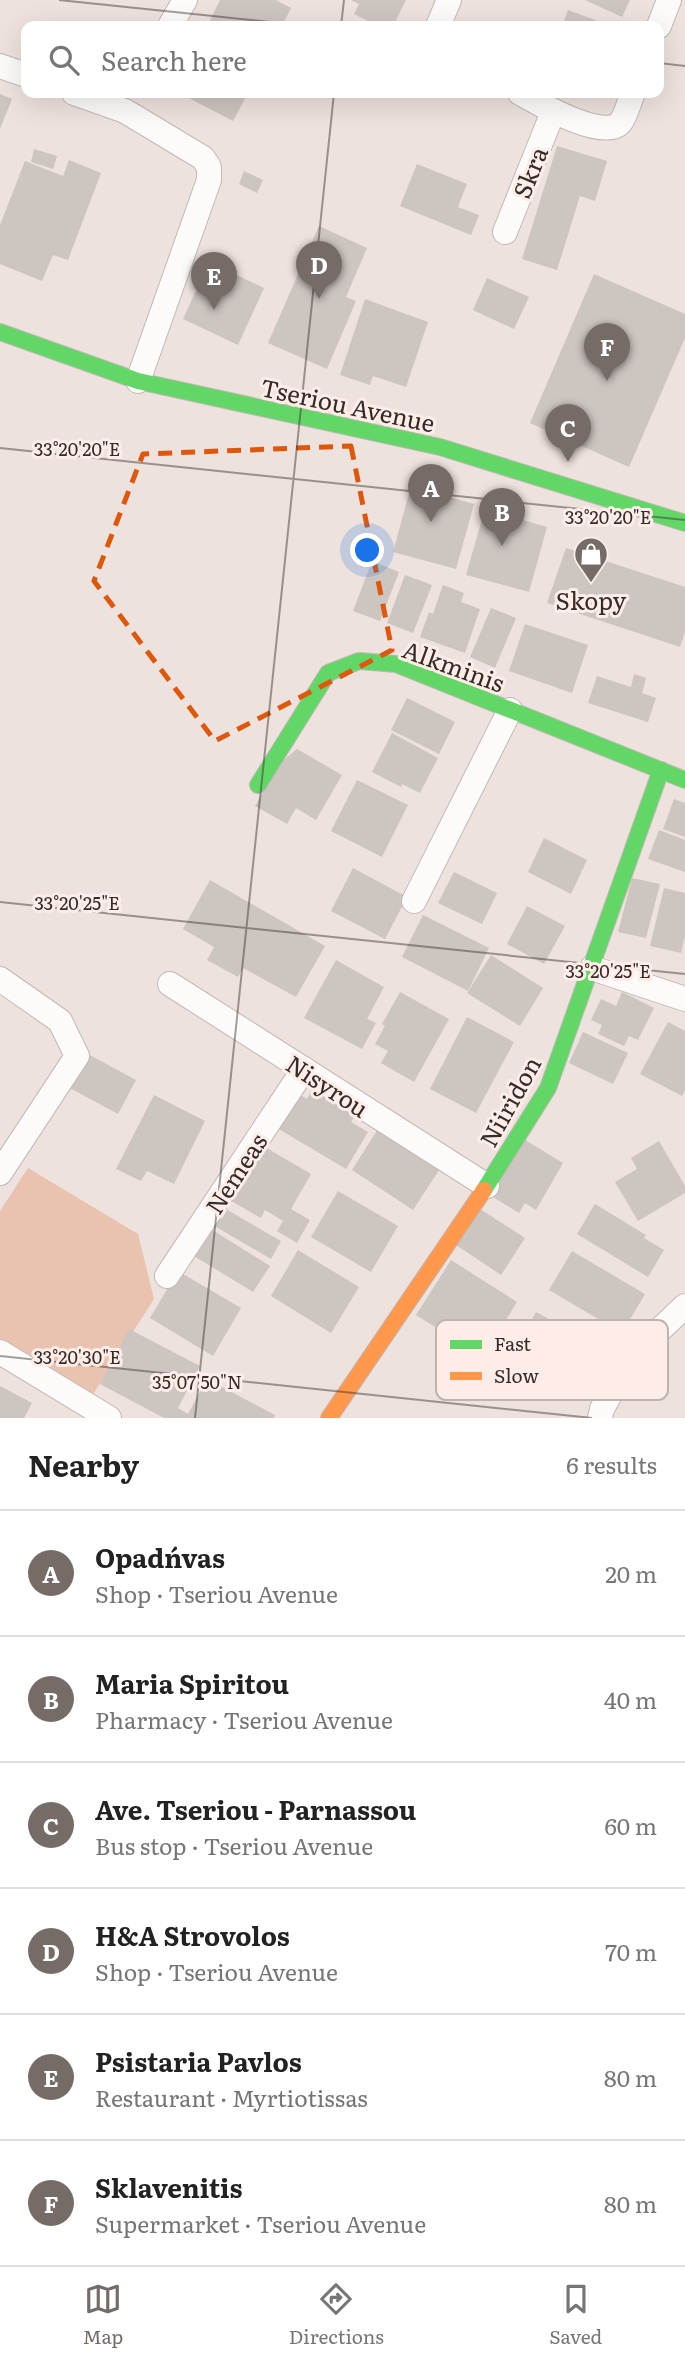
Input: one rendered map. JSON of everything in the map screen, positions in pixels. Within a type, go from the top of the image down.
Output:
[{"type":"street","points":[[173,21],[185,0]]},
{"type":"street","points":[[440,21],[449,0]]},
{"type":"street","points":[[661,21],[669,0]]},
{"type":"street","points":[[0,66],[21,73]]},
{"type":"street","points":[[105,98],[130,102],[203,158],[209,167],[209,180],[138,381]]},
{"type":"street","points":[[529,98],[553,112],[601,128],[613,128],[622,122],[631,98]]},
{"type":"street","name":"Skra","points":[[505,232],[553,112]]},
{"type":"street","name":"Tseriou Avenue","points":[[0,332],[138,381],[440,447],[685,523]]},
{"type":"street","name":"Alkminis","points":[[258,785],[328,673],[359,661],[396,664],[685,780]]},
{"type":"street","points":[[414,901],[510,710]]},
{"type":"street","name":"Niiridon","points":[[329,1418],[487,1186],[548,1088],[661,770]]},
{"type":"street","points":[[592,968],[685,999]]},
{"type":"street","points":[[0,979],[60,1021],[77,1056],[0,1172]]},
{"type":"street","name":"Nisyrou","points":[[170,984],[487,1186]]},
{"type":"street","name":"Nemeas","points":[[167,1276],[304,1069]]},
{"type":"street","points":[[668,1322],[685,1306]]},
{"type":"street","points":[[0,1352],[109,1418]]},
{"type":"street","points":[[600,1418],[607,1400]]},
{"type":"highlighted area","points":[[351,446],[392,650],[215,741],[94,581],[143,454]]},
{"type":"shaded area","points":[[28,1168],[138,1234],[154,1299],[90,1399],[0,1347],[0,1211]]},
{"type":"building","points":[[220,0],[276,0],[291,8],[284,21],[210,21]]},
{"type":"building","points":[[351,0],[406,0],[398,21],[368,21],[354,14],[359,4]]},
{"type":"building","points":[[585,0],[630,0],[622,17]]},
{"type":"building","points":[[568,10],[598,21],[564,21]]},
{"type":"building","points":[[0,94],[12,99],[0,129]]},
{"type":"building","points":[[189,98],[245,98],[233,121]]},
{"type":"building","points":[[557,146],[607,161],[595,201],[580,196],[557,270],[522,259]]},
{"type":"building","points":[[34,149],[57,156],[53,169],[31,162]]},
{"type":"building","points":[[69,160],[101,173],[68,260],[53,255],[42,281],[0,264],[0,225],[25,161],[63,176]]},
{"type":"building","points":[[417,164],[467,184],[458,207],[479,215],[471,235],[400,206]]},
{"type":"building","points":[[244,171],[263,180],[257,193],[239,184]]},
{"type":"building","points":[[319,226],[367,248],[346,297],[356,301],[327,369],[268,343]]},
{"type":"building","points":[[209,262],[264,288],[238,345],[183,319]]},
{"type":"building","points":[[594,274],[685,314],[685,338],[629,467],[530,423]]},
{"type":"building","points":[[487,278],[529,297],[514,329],[473,310]]},
{"type":"building","points":[[365,299],[428,322],[406,387],[373,376],[370,385],[340,375]]},
{"type":"building","points":[[411,486],[474,504],[456,569],[393,552]]},
{"type":"building","points":[[485,509],[547,527],[529,592],[466,575]]},
{"type":"building","points":[[566,548],[685,587],[685,632],[680,647],[547,603]]},
{"type":"building","points":[[372,561],[399,572],[380,621],[353,611]]},
{"type":"building","points":[[405,575],[432,585],[413,633],[387,623]]},
{"type":"building","points":[[443,585],[464,593],[461,602],[480,609],[465,653],[420,637],[429,612],[433,614]]},
{"type":"building","points":[[491,608],[516,618],[495,668],[470,657]]},
{"type":"building","points":[[525,624],[588,645],[572,693],[509,671]]},
{"type":"building","points":[[634,674],[646,678],[642,693],[656,698],[648,722],[588,703],[597,676],[631,687]]},
{"type":"building","points":[[407,698],[455,722],[439,754],[391,730]]},
{"type":"building","points":[[392,733],[438,758],[420,793],[402,784],[401,787],[372,772]]},
{"type":"building","points":[[297,749],[342,775],[316,820],[296,808],[287,824],[255,806],[279,764]]},
{"type":"building","points":[[357,780],[408,805],[382,857],[331,831]]},
{"type":"building","points":[[674,799],[685,803],[685,837],[663,829]]},
{"type":"building","points":[[659,830],[685,840],[685,872],[648,859]]},
{"type":"building","points":[[544,838],[587,860],[571,894],[528,872]]},
{"type":"building","points":[[353,868],[407,897],[385,939],[331,911]]},
{"type":"building","points":[[454,872],[497,893],[482,924],[438,903]]},
{"type":"building","points":[[632,878],[660,884],[646,938],[618,932]]},
{"type":"building","points":[[210,880],[325,946],[296,997],[243,968],[238,977],[207,960],[214,947],[183,929]]},
{"type":"building","points":[[664,888],[685,893],[685,936],[681,953],[650,946]]},
{"type":"building","points":[[527,906],[565,926],[544,964],[507,944]]},
{"type":"building","points":[[423,915],[489,948],[468,991],[402,957]]},
{"type":"building","points":[[491,955],[543,988],[520,1026],[467,993]]},
{"type":"building","points":[[336,960],[384,987],[367,1019],[376,1023],[362,1049],[304,1018]]},
{"type":"building","points":[[400,992],[449,1019],[414,1082],[381,1063],[388,1051],[375,1044],[385,1026],[382,1024]]},
{"type":"building","points":[[622,992],[654,1008],[638,1040],[629,1036],[624,1046],[598,1034],[602,1025],[591,1020],[601,999],[616,1006]]},
{"type":"building","points":[[467,1017],[514,1042],[476,1113],[430,1089]]},
{"type":"building","points":[[668,1022],[685,1031],[685,1090],[682,1096],[640,1074]]},
{"type":"building","points":[[583,1032],[628,1053],[613,1084],[569,1063]]},
{"type":"building","points":[[86,1053],[136,1080],[118,1114],[68,1087]]},
{"type":"building","points":[[315,1085],[358,1110],[351,1122],[368,1132],[346,1169],[272,1125],[292,1090],[307,1099]]},
{"type":"building","points":[[154,1095],[205,1121],[174,1184],[147,1171],[141,1181],[116,1169]]},
{"type":"building","points":[[381,1124],[443,1164],[413,1210],[352,1170]]},
{"type":"building","points":[[522,1138],[563,1163],[536,1210],[525,1203],[519,1213],[488,1194]]},
{"type":"building","points":[[659,1141],[685,1186],[685,1193],[638,1221],[615,1182],[637,1169],[631,1158]]},
{"type":"building","points":[[258,1143],[311,1174],[291,1209],[310,1220],[297,1243],[277,1231],[283,1221],[265,1210],[261,1218],[226,1198]]},
{"type":"building","points":[[338,1191],[398,1226],[371,1272],[311,1237]]},
{"type":"building","points":[[217,1204],[281,1241],[271,1259],[206,1221]]},
{"type":"building","points":[[595,1204],[646,1235],[644,1238],[664,1250],[648,1277],[577,1234]]},
{"type":"building","points":[[480,1209],[525,1238],[501,1275],[456,1245]]},
{"type":"building","points":[[206,1226],[270,1266],[253,1292],[189,1253]]},
{"type":"building","points":[[298,1250],[359,1287],[331,1333],[271,1296]]},
{"type":"building","points":[[572,1251],[645,1294],[630,1320],[600,1320],[549,1290]]},
{"type":"building","points":[[451,1260],[517,1302],[506,1320],[436,1320],[436,1328],[416,1315]]},
{"type":"building","points":[[178,1271],[241,1308],[213,1356],[150,1318]]},
{"type":"building","points":[[536,1312],[551,1320],[532,1320]]},
{"type":"building","points":[[129,1329],[200,1366],[178,1408],[188,1414],[207,1379],[275,1415],[274,1418],[164,1418],[100,1384]]},
{"type":"building","points":[[0,1386],[32,1403],[24,1418],[0,1418]]},
{"type":"traffic: fast","points":[[0,332],[138,381],[440,447],[685,523]]},
{"type":"traffic: fast","points":[[258,785],[328,673],[359,661],[396,664],[685,780]]},
{"type":"traffic: fast","points":[[484,1190],[548,1088],[661,770]]},
{"type":"traffic: slow","points":[[329,1418],[484,1190]]},
{"type":"place","name":"H&A Strovolos","points":[[319,299]]},
{"type":"place","name":"Psistaria Pavlos","points":[[214,310]]},
{"type":"place","name":"Sklavenitis","points":[[607,381]]},
{"type":"place","name":"Ave. Tseriou - Parnassou","points":[[568,462]]},
{"type":"place","name":"Opadńvas","points":[[431,522]]},
{"type":"place","name":"Maria Spiritou","points":[[502,546]]},
{"type":"place","name":"Skopy","points":[[591,584]]}]
